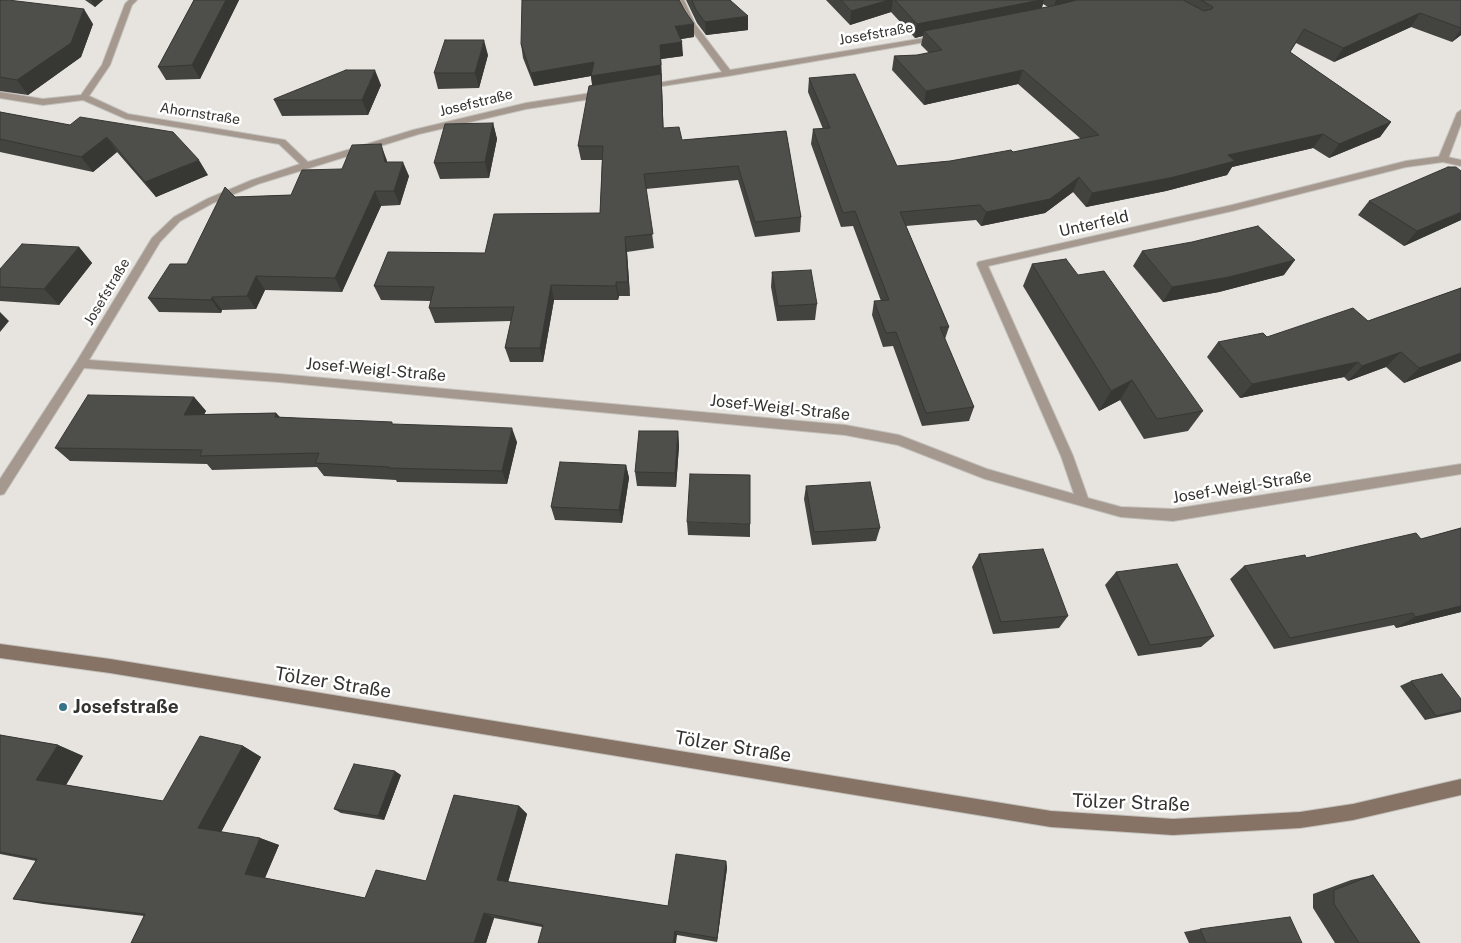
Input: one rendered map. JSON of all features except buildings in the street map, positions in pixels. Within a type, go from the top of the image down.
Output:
[{"type":"main road","name":"Tölzer Straße","points":[[0,651],[110,666],[1051,819],[1173,827],[1300,820],[1353,812],[1461,787]]},
{"type":"street","points":[[0,95],[42,102],[84,97],[106,66],[129,4],[133,0]]},
{"type":"street","points":[[680,0],[692,24],[728,74]]},
{"type":"street","name":"Josefstraße","points":[[640,88],[950,36]]},
{"type":"street","name":"Josefstraße","points":[[0,490],[81,364],[156,240],[178,219],[210,201],[255,182],[416,132],[526,106],[612,92]]},
{"type":"street","name":"Ahornstraße","points":[[84,97],[126,116],[282,142],[306,165]]},
{"type":"street","points":[[1443,160],[1461,113]]},
{"type":"street","name":"Unterfeld","points":[[1082,500],[1067,456],[982,264],[1232,208],[1406,164],[1443,160],[1461,163]]},
{"type":"street","name":"Josef-Weigl-Straße","points":[[81,364],[279,378],[845,430],[898,440],[985,474],[1121,512],[1172,515],[1461,469]]},
{"type":"place","name":"Josefstraße","points":[[63,707]]}]
